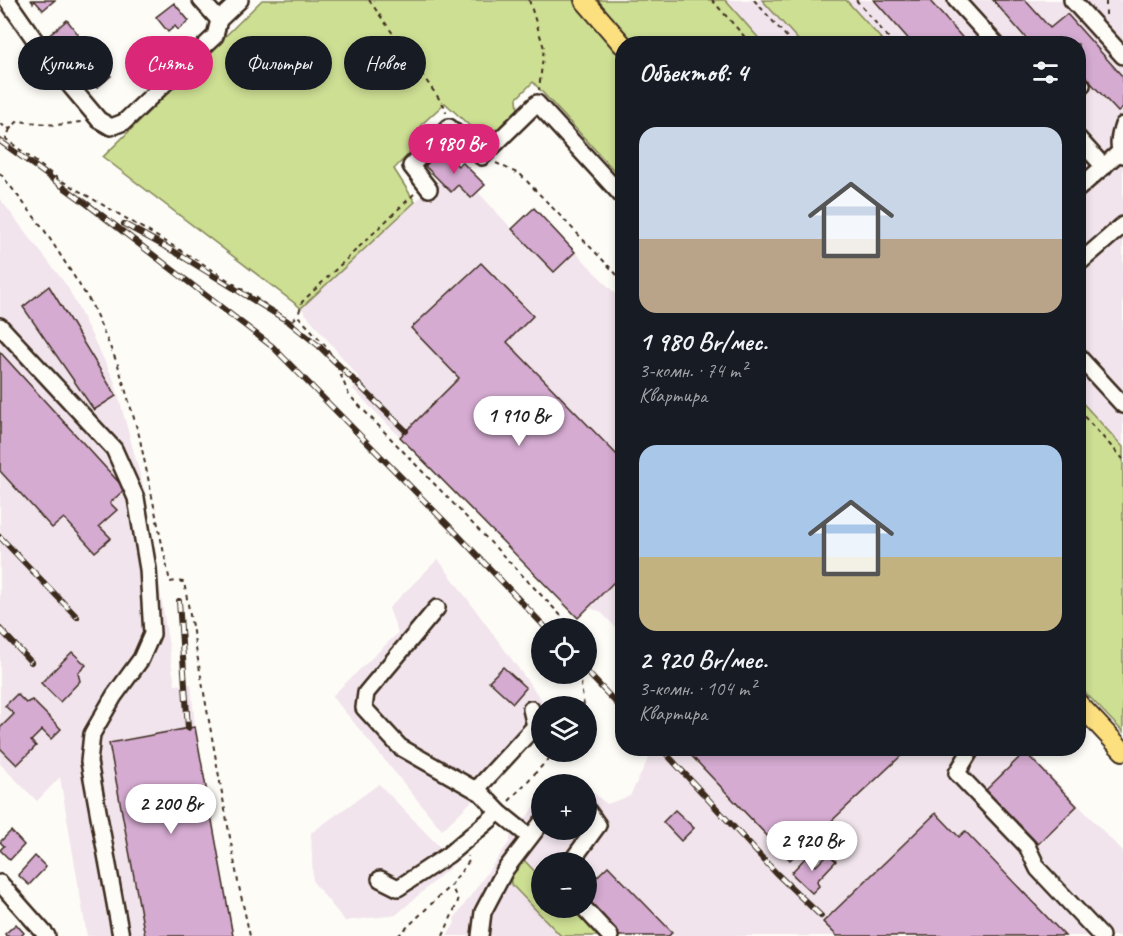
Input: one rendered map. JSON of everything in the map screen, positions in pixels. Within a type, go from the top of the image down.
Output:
[{"type":"main road","points":[[584,0],[615,36]]},
{"type":"main road","points":[[1086,712],[1123,751]]},
{"type":"street","points":[[7,0],[51,63],[105,123],[124,122],[215,36],[219,20],[240,0]]},
{"type":"street","points":[[201,0],[219,20]]},
{"type":"street","points":[[956,0],[989,36]]},
{"type":"street","points":[[1072,0],[1123,56]]},
{"type":"street","points":[[427,186],[411,166],[449,128],[482,157],[537,103],[615,188]]},
{"type":"street","points":[[1086,182],[1122,152],[1119,138],[1123,125]]},
{"type":"street","points":[[1086,147],[1104,167]]},
{"type":"street","points":[[1086,257],[1123,225]]},
{"type":"street","points":[[0,326],[114,449],[136,498],[148,569],[152,634],[141,659],[114,696],[92,734],[89,762],[121,936]]},
{"type":"street","points":[[1086,365],[1123,405]]},
{"type":"street","points":[[437,608],[366,693],[364,708],[400,747],[481,793],[499,812],[530,837],[505,870],[483,912],[480,936]]},
{"type":"street","points":[[476,790],[531,730]]},
{"type":"street","points":[[967,756],[957,773],[1028,846],[1038,869],[1101,936]]},
{"type":"street","points":[[380,879],[398,888],[448,855],[499,812]]},
{"type":"street","points":[[0,883],[47,936]]},
{"type":"street","points":[[593,918],[610,936]]},
{"type":"path","points":[[369,0],[445,107],[449,128]]},
{"type":"path","points":[[529,0],[544,48],[537,103]]},
{"type":"path","points":[[712,0],[744,36]]},
{"type":"path","points":[[754,0],[786,36]]},
{"type":"path","points":[[856,0],[887,36]]},
{"type":"path","points":[[105,123],[57,125],[18,121],[10,129],[6,139],[57,178],[196,260],[291,321],[298,316],[302,302],[427,186]]},
{"type":"path","points":[[0,124],[10,129]]},
{"type":"path","points":[[482,157],[521,175],[615,273]]},
{"type":"path","points":[[298,316],[325,345],[349,395],[563,618]]},
{"type":"path","points":[[1086,419],[1123,459]]},
{"type":"path","points":[[499,812],[546,762]]},
{"type":"path","points":[[398,936],[451,885],[469,861],[467,839]]},
{"type":"path","points":[[443,936],[458,901],[451,885]]},
{"type":"shaded area","points":[[725,0],[1123,0],[1123,447],[1086,406],[1086,36],[757,36]]},
{"type":"shaded area","points":[[442,150],[458,165],[462,162],[485,185],[478,192],[512,229],[534,208],[615,294],[615,627],[600,611],[588,608],[578,618],[353,389],[360,379],[301,308],[439,180],[425,166]]},
{"type":"shaded area","points":[[0,199],[67,286],[114,380],[144,489],[175,685],[191,684],[195,727],[233,936],[87,936],[60,777],[37,801],[0,764]]},
{"type":"shaded area","points":[[438,559],[539,696],[531,696],[531,744],[442,830],[332,696],[398,633],[389,608]]},
{"type":"shaded area","points":[[650,756],[1032,756],[1123,852],[1123,936],[447,936],[455,923],[454,919],[510,841],[510,828],[518,818],[526,818],[531,811],[531,840],[597,840],[597,796],[607,804],[630,796]]},
{"type":"shaded area","points":[[379,784],[455,863],[396,915],[345,921],[313,882],[311,833]]},
{"type":"green space","points":[[262,0],[573,0],[615,49],[615,171],[533,82],[517,98],[518,111],[489,140],[479,145],[466,138],[474,130],[445,103],[421,125],[427,135],[394,169],[415,202],[301,308],[103,157],[171,90],[213,90],[213,48],[225,37],[225,90],[332,90],[332,36],[226,36]]},
{"type":"green space","points":[[597,0],[725,0],[757,36],[629,36]]},
{"type":"green space","points":[[762,0],[846,0],[879,36],[795,36]]},
{"type":"green space","points":[[1086,407],[1123,447],[1123,732],[1086,693]]},
{"type":"green space","points":[[522,858],[531,867],[531,905],[511,884],[510,874]]},
{"type":"green space","points":[[544,918],[581,918],[599,936],[561,936]]},
{"type":"building","points":[[31,0],[55,0],[43,10]]},
{"type":"building","points":[[874,0],[929,0],[961,36],[906,36]]},
{"type":"building","points":[[993,0],[1025,0],[1050,28],[1067,14],[1123,77],[1123,108],[1118,112],[1086,78],[1086,36],[1024,36]]},
{"type":"building","points":[[174,3],[189,21],[178,30],[175,26],[168,32],[156,17]]},
{"type":"building","points":[[67,20],[78,34],[75,36],[48,36]]},
{"type":"building","points":[[442,150],[458,166],[462,162],[485,185],[471,198],[458,185],[451,192],[425,166]]},
{"type":"building","points":[[534,208],[575,252],[554,272],[512,229]]},
{"type":"building","points":[[481,263],[533,316],[507,342],[615,453],[615,581],[578,618],[400,437],[459,378],[411,328]]},
{"type":"building","points":[[49,286],[116,396],[94,410],[23,307]]},
{"type":"building","points":[[0,352],[125,489],[110,503],[117,510],[99,526],[111,538],[95,552],[64,518],[52,528],[0,471]]},
{"type":"building","points":[[72,652],[86,665],[78,673],[80,681],[60,702],[41,683]]},
{"type":"building","points":[[503,667],[526,688],[513,703],[489,681]]},
{"type":"building","points":[[17,694],[26,703],[32,700],[61,729],[51,739],[42,730],[31,741],[36,746],[17,765],[0,748],[0,728],[14,714],[5,706]]},
{"type":"building","points":[[195,727],[233,936],[145,936],[109,743]]},
{"type":"building","points":[[692,756],[901,756],[790,860]]},
{"type":"building","points":[[1021,756],[1029,756],[1077,806],[1038,844],[986,790]]},
{"type":"building","points":[[675,810],[694,828],[681,841],[663,822]]},
{"type":"building","points":[[936,813],[959,837],[965,831],[1065,936],[837,936],[823,922]]},
{"type":"building","points":[[11,831],[24,845],[10,860],[0,850],[4,846],[0,842]]},
{"type":"building","points":[[825,832],[834,842],[824,852],[814,843]]},
{"type":"building","points":[[828,854],[836,861],[817,881],[819,886],[812,893],[791,873],[807,856],[816,866]]},
{"type":"building","points":[[35,856],[46,867],[29,885],[18,875]]},
{"type":"building","points":[[608,866],[672,932],[669,936],[619,936],[597,913],[597,876]]},
{"type":"building","points":[[16,924],[24,933],[21,936],[6,936],[5,934]]},
{"type":"railway","points":[[0,141],[87,204],[273,347],[537,618]]},
{"type":"railway","points":[[124,224],[175,252],[289,322],[319,346],[406,431]]},
{"type":"railway","points":[[0,537],[77,617]]},
{"type":"railway","points":[[179,601],[188,728]]},
{"type":"railway","points":[[0,629],[31,662]]},
{"type":"railway","points":[[597,683],[615,702]]},
{"type":"railway","points":[[668,756],[776,873],[821,916]]}]
